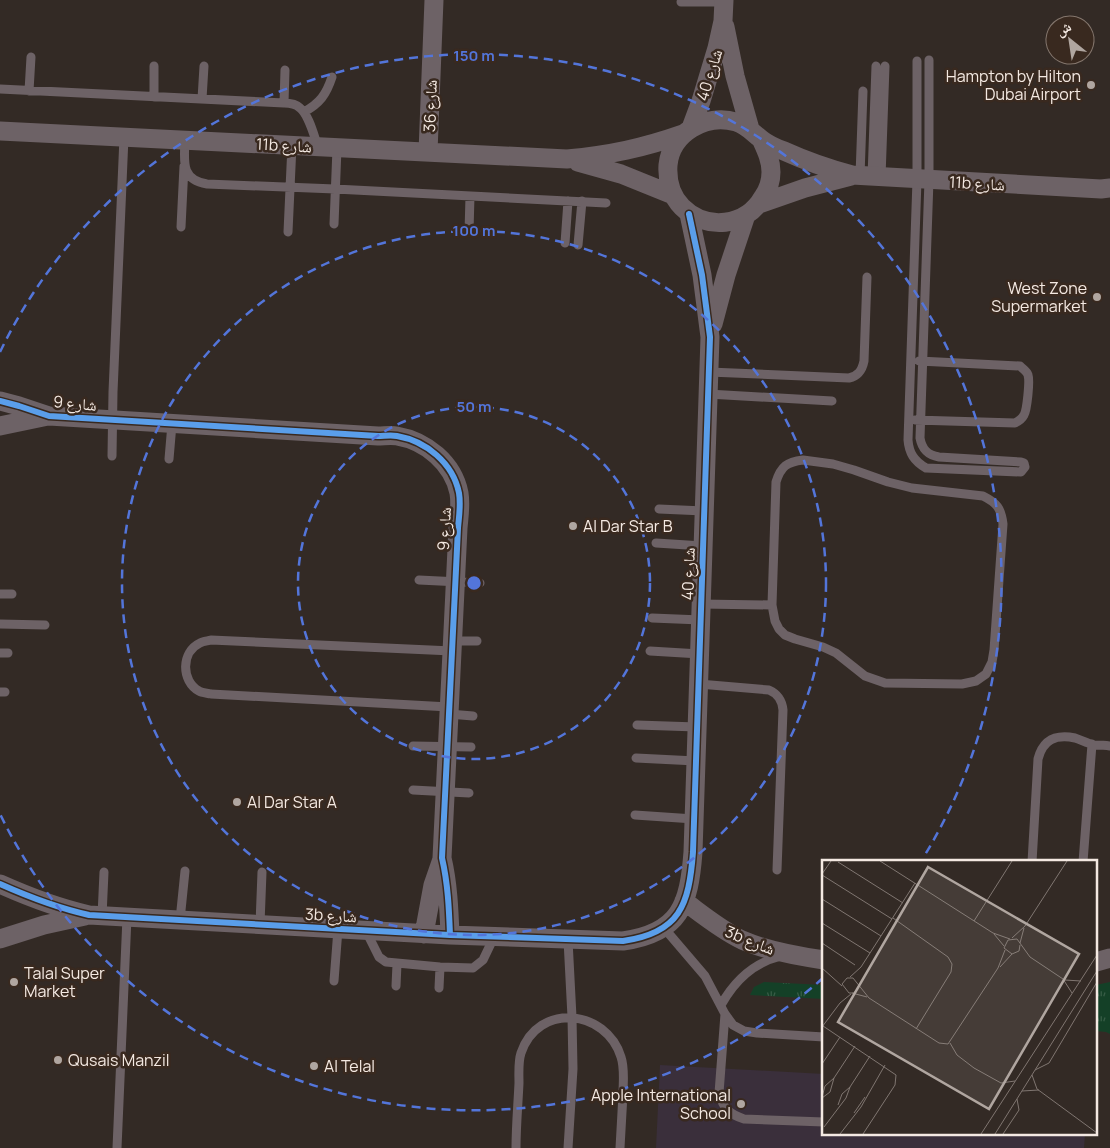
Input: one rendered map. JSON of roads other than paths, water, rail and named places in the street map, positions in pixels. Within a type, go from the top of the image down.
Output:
[{"type":"street","name":"شارع 36","points":[[428,152],[434,0]]},
{"type":"street","name":"شارع 40","points":[[687,131],[709,75],[724,8]]},
{"type":"street","name":"شارع 40","points":[[724,8],[735,76],[756,134]]},
{"type":"street","points":[[721,119],[736,122],[756,134],[769,155],[771,172],[768,189],[753,210],[732,221],[718,223],[703,220],[689,214],[673,195],[668,179],[668,163],[673,148],[687,131],[705,121],[721,119]]},
{"type":"street","name":"11b شارع","points":[[0,131],[568,159],[626,151],[655,144],[687,131]]},
{"type":"street","name":"11b شارع","points":[[756,134],[783,151],[828,169],[866,176],[1107,190]]},
{"type":"street","name":"11b شارع","points":[[568,159],[621,174],[673,195]]},
{"type":"street","name":"11b شارع","points":[[753,210],[805,188],[866,176]]},
{"type":"street","name":"شارع 40","points":[[710,337],[726,276],[753,210]]},
{"type":"street","name":"شارع 40","points":[[664,928],[675,919],[684,901],[692,870],[699,684],[710,337],[702,275],[689,214]]},
{"type":"street","name":"شارع 9","points":[[0,401],[50,416],[378,436],[395,441],[411,450],[426,461],[438,475],[454,508],[458,528],[442,858],[449,898],[450,935]]},
{"type":"street","name":"شارع 9","points":[[0,426],[50,416]]},
{"type":"street","name":"شارع 9","points":[[424,934],[433,885],[442,858]]},
{"type":"street","name":"3b شارع","points":[[0,884],[48,904],[96,915],[424,934],[568,940],[623,941],[648,936],[664,928]]},
{"type":"street","name":"3b شارع","points":[[684,901],[719,927],[742,940],[789,954],[822,960]]},
{"type":"street","name":"3b شارع","points":[[0,939],[44,925],[96,915]]},
{"type":"lane","points":[[681,2],[724,8]]},
{"type":"lane","points":[[28,91],[31,57]]},
{"type":"lane","points":[[918,61],[923,180],[921,444],[924,450],[933,456],[1018,461],[1024,464],[1025,467],[1021,472],[926,468],[919,464],[909,448],[911,362],[923,180],[929,60]]},
{"type":"lane","points":[[154,66],[154,97]]},
{"type":"lane","points":[[202,99],[204,66]]},
{"type":"lane","points":[[866,176],[881,66]]},
{"type":"lane","points":[[284,103],[286,70]]},
{"type":"lane","points":[[304,112],[322,98],[332,77]]},
{"type":"lane","points":[[0,89],[294,104],[304,112],[327,147],[335,189],[334,224]]},
{"type":"lane","points":[[863,91],[866,176]]},
{"type":"lane","points":[[112,456],[124,137]]},
{"type":"lane","points":[[181,227],[185,141]]},
{"type":"lane","points":[[288,232],[292,145]]},
{"type":"lane","points":[[184,164],[186,172],[192,178],[199,183],[207,184],[606,203]]},
{"type":"lane","points":[[469,232],[470,196]]},
{"type":"lane","points":[[565,244],[568,201]]},
{"type":"lane","points":[[578,245],[582,201]]},
{"type":"lane","points":[[709,372],[848,378],[855,376],[860,372],[864,361],[867,277]]},
{"type":"lane","points":[[909,420],[1015,423],[1025,413],[1028,380],[1028,374],[1020,366],[911,362]]},
{"type":"lane","points":[[708,394],[832,401]]},
{"type":"lane","points":[[169,459],[172,424]]},
{"type":"lane","points":[[803,460],[833,464],[912,488],[983,496],[998,506],[1002,514],[1003,524],[994,650],[992,662],[986,674],[976,681],[962,684],[885,683],[876,681],[865,676],[836,653],[824,647],[785,635],[775,621],[772,605],[776,482],[779,473],[785,465],[794,461],[803,460]]},
{"type":"lane","points":[[659,510],[704,512]]},
{"type":"lane","points":[[656,543],[703,546]]},
{"type":"lane","points":[[420,580],[480,583]]},
{"type":"lane","points":[[0,594],[12,594]]},
{"type":"lane","points":[[652,618],[772,605]]},
{"type":"lane","points":[[0,624],[45,625]]},
{"type":"lane","points":[[473,716],[449,710],[211,694],[200,691],[190,684],[186,673],[186,661],[191,650],[200,643],[212,640],[452,646],[477,642]]},
{"type":"lane","points":[[650,651],[700,654]]},
{"type":"lane","points":[[699,684],[769,690],[780,698],[783,710],[777,870]]},
{"type":"lane","points":[[637,725],[697,727]]},
{"type":"lane","points":[[1032,860],[1040,750],[1053,738],[1062,737],[1110,746]]},
{"type":"lane","points":[[1084,860],[1092,744]]},
{"type":"lane","points":[[413,746],[471,747]]},
{"type":"lane","points":[[636,758],[696,761]]},
{"type":"lane","points":[[413,790],[469,793]]},
{"type":"lane","points":[[635,815],[694,819]]},
{"type":"lane","points":[[180,920],[184,871]]},
{"type":"lane","points":[[96,915],[104,872]]},
{"type":"lane","points":[[260,924],[262,872]]},
{"type":"lane","points":[[117,1148],[127,917]]},
{"type":"lane","points":[[664,928],[705,976],[733,1025],[744,1031],[757,1033],[822,1037]]},
{"type":"lane","points":[[334,981],[338,929]]},
{"type":"lane","points":[[366,930],[379,957],[386,962],[440,967],[468,968],[476,966],[483,960],[494,937]]},
{"type":"lane","points":[[568,940],[574,1068],[568,1148]]},
{"type":"lane","points":[[720,1005],[729,990],[741,977],[756,966],[772,958],[789,954]]},
{"type":"lane","points":[[396,986],[397,964]]},
{"type":"lane","points":[[439,988],[440,967]]},
{"type":"lane","points":[[725,1014],[719,1093],[727,1110],[735,1116],[744,1118],[822,1122]]},
{"type":"lane","points":[[516,1148],[520,1054],[526,1040],[543,1025],[555,1019],[572,1017],[595,1024],[615,1043],[619,1051],[624,1067],[620,1148]]},
{"type":"place","name":"Hampton by Hilton Dubai Airport","points":[[1091,85]]},
{"type":"place","name":"West Zone Supermarket","points":[[1097,297]]},
{"type":"place","name":"Al Dar Star B","points":[[573,526]]},
{"type":"place","name":"Al Dar Star A","points":[[237,802]]},
{"type":"place","name":"Talal Super Market","points":[[14,982]]},
{"type":"place","name":"Qusais Manzil","points":[[58,1060]]},
{"type":"place","name":"Al Telal","points":[[314,1066]]},
{"type":"place","name":"Apple International School","points":[[741,1104]]}]
